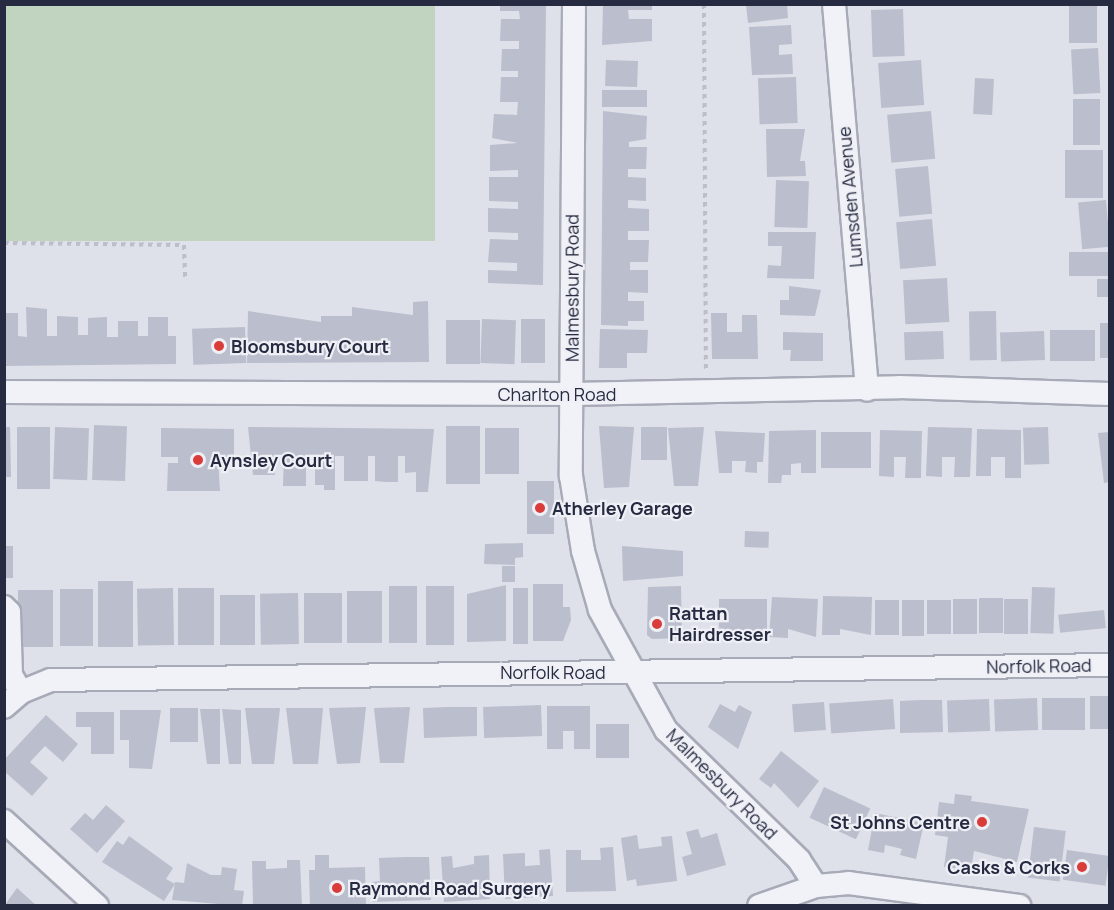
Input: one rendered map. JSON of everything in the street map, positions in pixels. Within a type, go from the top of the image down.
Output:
[{"type":"street","name":"Malmesbury Road","points":[[574,4],[571,476],[579,533],[600,610],[632,672],[666,730],[799,860],[816,886]]},
{"type":"street","name":"Lumsden Avenue","points":[[834,4],[867,390]]},
{"type":"street","name":"Charlton Road","points":[[4,392],[572,394],[867,390],[1110,394]]},
{"type":"street","points":[[4,607],[9,612],[13,700]]},
{"type":"street","name":"Norfolk Road","points":[[13,700],[51,680],[1110,665]]},
{"type":"street","points":[[4,821],[97,906]]},
{"type":"street","points":[[759,906],[816,886],[885,885],[952,901],[1019,906]]},
{"type":"path","points":[[704,4],[706,393]]},
{"type":"path","points":[[4,243],[184,245],[185,278]]},
{"type":"green space","points":[[4,5],[435,5],[435,241],[4,241]]},
{"type":"building","points":[[500,4],[546,4],[543,285],[488,283],[488,270],[517,271],[517,263],[488,262],[490,239],[518,240],[518,233],[488,232],[488,208],[518,209],[518,202],[489,201],[489,177],[518,177],[518,170],[490,171],[490,145],[518,143],[492,138],[494,114],[517,115],[518,102],[500,102],[501,77],[518,77],[518,71],[501,71],[502,49],[519,49],[519,41],[500,41],[501,19],[520,19],[519,11],[500,11]]},
{"type":"building","points":[[603,4],[652,4],[652,10],[628,10],[629,19],[652,19],[652,41],[602,45]]},
{"type":"building","points":[[746,4],[787,4],[788,18],[748,23]]},
{"type":"building","points":[[1069,4],[1097,4],[1097,43],[1069,43]]},
{"type":"building","points":[[903,9],[905,56],[873,57],[871,10]]},
{"type":"building","points":[[791,25],[792,44],[779,45],[779,55],[792,54],[793,74],[752,75],[749,27]]},
{"type":"building","points":[[1098,48],[1100,93],[1073,94],[1071,49]]},
{"type":"building","points":[[606,60],[638,61],[637,87],[605,86]]},
{"type":"building","points":[[921,60],[924,105],[881,108],[878,63]]},
{"type":"building","points":[[796,77],[798,123],[760,124],[758,78]]},
{"type":"building","points":[[975,78],[994,79],[992,115],[973,114]]},
{"type":"building","points":[[602,90],[647,90],[647,107],[602,107]]},
{"type":"building","points":[[1073,99],[1100,99],[1100,145],[1073,145]]},
{"type":"building","points":[[603,111],[647,116],[646,139],[629,142],[629,147],[647,147],[646,169],[628,169],[628,177],[646,178],[646,201],[628,200],[628,208],[649,209],[649,231],[628,231],[628,240],[649,240],[648,262],[630,262],[630,270],[648,270],[648,293],[628,292],[628,301],[644,301],[644,321],[628,321],[628,326],[601,325]]},
{"type":"building","points":[[931,111],[935,159],[891,163],[887,115]]},
{"type":"building","points":[[766,129],[805,129],[800,161],[805,161],[806,176],[767,177]]},
{"type":"building","points":[[1065,150],[1103,150],[1103,198],[1065,198]]},
{"type":"building","points":[[928,166],[932,214],[899,217],[895,169]]},
{"type":"building","points":[[776,180],[809,181],[807,228],[774,227]]},
{"type":"building","points":[[1106,200],[1110,247],[1082,249],[1078,202]]},
{"type":"building","points":[[932,219],[936,266],[900,269],[896,222]]},
{"type":"building","points":[[768,232],[816,232],[814,279],[767,278],[768,265],[781,266],[782,246],[768,246]]},
{"type":"building","points":[[1069,252],[1110,252],[1110,276],[1069,276]]},
{"type":"building","points":[[947,278],[949,322],[905,324],[903,280]]},
{"type":"building","points":[[1097,279],[1110,279],[1110,297],[1097,297]]},
{"type":"building","points":[[789,286],[821,290],[815,316],[780,315],[780,300],[789,300]]},
{"type":"building","points":[[428,301],[429,362],[247,363],[248,311],[321,322],[321,316],[352,316],[352,307],[413,315],[413,302]]},
{"type":"building","points":[[26,307],[47,309],[47,336],[57,336],[57,316],[78,317],[78,335],[88,335],[88,318],[107,317],[107,337],[118,337],[118,321],[138,321],[138,336],[148,336],[148,317],[168,317],[168,336],[176,336],[176,364],[4,366],[4,313],[18,313],[18,336],[27,337]]},
{"type":"building","points":[[969,311],[996,311],[997,360],[970,360]]},
{"type":"building","points":[[711,313],[727,313],[727,332],[742,332],[742,315],[757,315],[758,359],[712,359]]},
{"type":"building","points":[[482,319],[516,320],[514,364],[480,363]]},
{"type":"building","points":[[521,319],[545,319],[545,363],[521,363]]},
{"type":"building","points":[[446,320],[480,320],[480,364],[446,364]]},
{"type":"building","points":[[1100,323],[1110,323],[1110,358],[1100,358]]},
{"type":"building","name":"Bloomsbury Court","points":[[245,327],[246,363],[193,365],[192,329]]},
{"type":"building","points":[[600,329],[648,330],[647,353],[627,353],[627,368],[599,368]]},
{"type":"building","points":[[1050,330],[1095,330],[1095,361],[1050,361]]},
{"type":"building","points":[[943,331],[944,359],[905,360],[904,332]]},
{"type":"building","points":[[1044,331],[1045,360],[1001,362],[1000,333]]},
{"type":"building","points":[[783,332],[823,333],[823,361],[790,361],[791,350],[783,350]]},
{"type":"building","points":[[94,425],[127,426],[125,481],[92,480]]},
{"type":"building","points":[[446,426],[480,426],[480,484],[446,484]]},
{"type":"building","points":[[599,426],[634,427],[629,487],[604,488]]},
{"type":"building","points":[[4,427],[10,427],[11,477],[4,477]]},
{"type":"building","points":[[17,427],[50,427],[50,489],[17,489]]},
{"type":"building","points":[[55,427],[89,428],[87,480],[53,479]]},
{"type":"building","points":[[248,427],[434,429],[428,492],[416,492],[416,472],[405,473],[405,456],[398,456],[398,482],[386,482],[375,481],[375,456],[368,456],[368,481],[344,481],[344,456],[335,456],[335,490],[324,490],[324,485],[315,485],[315,455],[306,455],[306,486],[283,486],[284,455],[275,455],[275,475],[253,475]]},
{"type":"building","points":[[641,427],[667,427],[667,460],[641,460]]},
{"type":"building","points":[[704,427],[698,486],[674,486],[668,428]]},
{"type":"building","points":[[928,427],[972,428],[970,477],[954,477],[955,457],[942,457],[942,477],[926,476]]},
{"type":"building","points":[[1048,427],[1049,464],[1024,465],[1023,428]]},
{"type":"building","name":"Aynsley Court","points":[[161,428],[234,429],[234,458],[218,458],[220,491],[167,491],[168,463],[178,463],[178,457],[161,457]]},
{"type":"building","points":[[485,428],[519,428],[519,474],[485,474]]},
{"type":"building","points":[[977,429],[1021,430],[1021,478],[1005,478],[1005,457],[991,457],[991,476],[976,476]]},
{"type":"building","points":[[816,430],[816,473],[801,473],[801,463],[791,464],[791,475],[782,475],[781,483],[768,483],[769,431]]},
{"type":"building","points":[[880,430],[922,431],[921,478],[905,478],[906,457],[894,457],[894,477],[879,476]]},
{"type":"building","points":[[715,431],[765,433],[763,462],[757,462],[757,473],[745,472],[746,461],[732,461],[732,473],[719,473]]},
{"type":"building","points":[[821,432],[871,432],[871,468],[821,468]]},
{"type":"building","points":[[1110,432],[1110,482],[1104,483],[1098,433]]},
{"type":"building","name":"Atherley Garage","points":[[527,481],[554,481],[554,534],[527,534]]},
{"type":"building","points":[[745,531],[769,532],[768,548],[744,547]]},
{"type":"building","points":[[523,543],[523,557],[515,558],[515,565],[484,564],[485,544]]},
{"type":"building","points":[[4,546],[13,546],[13,578],[4,578]]},
{"type":"building","points":[[622,546],[683,551],[683,576],[623,581]]},
{"type":"building","points":[[502,566],[515,566],[515,582],[502,582]]},
{"type":"building","points":[[98,581],[133,581],[133,647],[98,647]]},
{"type":"building","points":[[533,584],[563,584],[563,607],[570,607],[571,620],[563,641],[533,641]]},
{"type":"building","points":[[506,585],[506,641],[467,642],[467,594]]},
{"type":"building","points":[[389,586],[417,586],[417,643],[389,643]]},
{"type":"building","points":[[426,586],[454,586],[454,645],[426,645]]},
{"type":"building","points":[[681,586],[682,638],[652,639],[647,635],[648,587]]},
{"type":"building","points":[[1032,587],[1055,588],[1053,634],[1030,633]]},
{"type":"building","points":[[173,588],[174,645],[138,646],[137,589]]},
{"type":"building","points":[[178,588],[214,588],[214,645],[178,645]]},
{"type":"building","points":[[513,588],[528,588],[528,644],[513,644]]},
{"type":"building","points":[[60,589],[93,589],[93,646],[60,646]]},
{"type":"building","points":[[18,590],[53,590],[53,647],[18,647]]},
{"type":"building","points":[[347,591],[382,591],[382,643],[347,643]]},
{"type":"building","points":[[298,593],[299,644],[261,645],[260,594]]},
{"type":"building","points":[[304,593],[342,593],[342,643],[304,643]]},
{"type":"building","points":[[220,595],[255,595],[255,645],[220,645]]},
{"type":"building","points":[[823,596],[872,597],[871,635],[840,629],[840,635],[822,635]]},
{"type":"building","points":[[772,597],[818,599],[816,637],[788,629],[788,638],[769,637]]},
{"type":"building","points":[[979,598],[1003,598],[1003,633],[979,633]]},
{"type":"building","points":[[719,599],[767,599],[767,636],[719,636]]},
{"type":"building","points":[[953,599],[977,599],[977,634],[953,634]]},
{"type":"building","points":[[1004,599],[1028,599],[1028,634],[1004,634]]},
{"type":"building","points":[[875,600],[899,600],[899,635],[875,635]]},
{"type":"building","points":[[902,600],[924,600],[924,636],[902,636]]},
{"type":"building","points":[[927,600],[951,600],[951,634],[927,634]]},
{"type":"building","points":[[1104,610],[1106,628],[1060,633],[1058,615]]},
{"type":"building","points":[[1090,696],[1110,696],[1110,729],[1090,729]]},
{"type":"building","points":[[1037,698],[1038,730],[995,731],[994,700]]},
{"type":"building","points":[[1042,698],[1085,698],[1085,730],[1042,730]]},
{"type":"building","points":[[893,699],[895,729],[831,733],[829,703]]},
{"type":"building","points":[[989,699],[990,731],[948,732],[947,700]]},
{"type":"building","points":[[942,700],[943,732],[900,733],[900,701]]},
{"type":"building","points":[[824,702],[826,730],[794,732],[792,704]]},
{"type":"building","points":[[720,704],[735,712],[739,705],[752,712],[738,749],[708,727]]},
{"type":"building","points":[[541,705],[542,736],[484,738],[483,707]]},
{"type":"building","points":[[547,706],[590,706],[590,749],[574,749],[574,731],[563,731],[563,749],[547,749]]},
{"type":"building","points":[[366,707],[360,763],[337,764],[329,708]]},
{"type":"building","points":[[410,707],[404,763],[380,763],[374,708]]},
{"type":"building","points":[[477,707],[477,736],[424,738],[423,708]]},
{"type":"building","points":[[170,708],[198,708],[198,742],[170,742]]},
{"type":"building","points":[[245,708],[280,708],[274,764],[252,764]]},
{"type":"building","points":[[286,708],[323,708],[318,764],[293,764]]},
{"type":"building","points":[[200,709],[220,709],[220,764],[207,764]]},
{"type":"building","points":[[222,709],[241,710],[241,764],[229,764]]},
{"type":"building","points":[[120,710],[161,710],[152,769],[129,768],[129,740],[120,740]]},
{"type":"building","points":[[76,712],[114,712],[114,754],[91,754],[91,727],[76,727]]},
{"type":"building","points":[[46,715],[78,744],[63,762],[45,746],[30,762],[48,778],[32,796],[4,771],[4,760]]},
{"type":"building","points":[[596,724],[629,724],[629,758],[596,758]]},
{"type":"building","points":[[781,751],[819,781],[798,808],[774,783],[771,788],[759,779]]},
{"type":"building","points":[[824,787],[870,809],[856,839],[810,818]]},
{"type":"building","name":"St Johns Centre","points":[[955,794],[972,796],[971,801],[1029,809],[1017,862],[974,851],[971,870],[944,867],[948,837],[935,835],[939,802],[954,804]]},
{"type":"building","points":[[106,805],[125,821],[97,853],[70,829],[85,813],[93,820]]},
{"type":"building","points":[[875,813],[924,823],[916,859],[900,855],[902,849],[885,845],[884,853],[868,850]]},
{"type":"building","points":[[1034,827],[1066,831],[1060,882],[1028,878]]},
{"type":"building","points":[[698,829],[701,838],[717,833],[726,865],[687,876],[682,857],[692,854],[686,832]]},
{"type":"building","points":[[637,835],[639,849],[662,846],[661,837],[672,836],[677,881],[637,886],[636,879],[627,881],[621,838]]},
{"type":"building","points":[[129,836],[173,868],[166,879],[175,884],[164,901],[102,862],[117,841],[123,845]]},
{"type":"building","points":[[613,847],[616,891],[566,892],[566,850],[581,850],[581,860],[601,860],[600,848]]},
{"type":"building","points":[[550,849],[553,896],[505,899],[503,854],[525,853],[525,866],[540,865],[539,850]]},
{"type":"building","name":"Casks & Corks","points":[[1067,850],[1110,856],[1105,886],[1063,880]]},
{"type":"building","name":"Raymond Road Surgery","points":[[315,855],[329,855],[329,868],[365,867],[366,905],[310,906],[309,870],[315,870]]},
{"type":"building","points":[[489,855],[490,899],[444,902],[441,857],[452,856],[453,868],[474,864],[474,856]]},
{"type":"building","points":[[429,857],[431,900],[372,902],[372,882],[380,881],[379,858]]},
{"type":"building","points":[[287,860],[300,860],[302,906],[253,906],[252,861],[266,861],[266,869],[287,868]]},
{"type":"building","points":[[187,863],[211,875],[221,875],[222,867],[237,869],[234,890],[244,891],[242,906],[172,900],[175,882],[184,883]]},
{"type":"building","points":[[17,888],[37,906],[4,906]]},
{"type":"place","name":"Bloomsbury Court","points":[[219,346]]},
{"type":"place","name":"Aynsley Court","points":[[198,460]]},
{"type":"place","name":"Atherley Garage","points":[[540,508]]},
{"type":"place","name":"Rattan Hairdresser","points":[[657,624]]},
{"type":"place","name":"St Johns Centre","points":[[982,822]]},
{"type":"place","name":"Casks & Corks","points":[[1082,867]]},
{"type":"place","name":"Raymond Road Surgery","points":[[337,888]]}]
